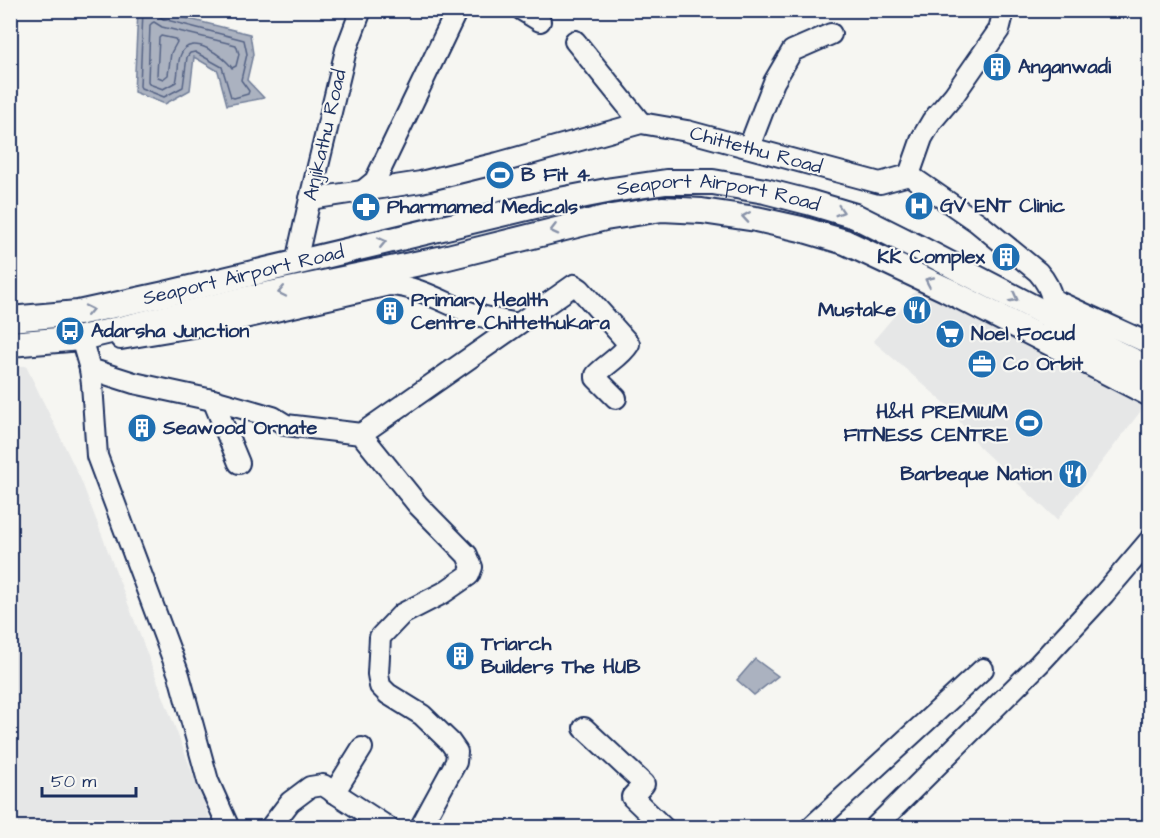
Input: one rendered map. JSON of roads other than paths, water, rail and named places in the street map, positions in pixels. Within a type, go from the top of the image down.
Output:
[{"type":"main road","name":"Seaport Airport Road","points":[[10,319],[78,313],[560,200],[666,182],[713,182],[776,194],[855,216],[917,247],[1048,306],[1115,352],[1149,369]]},
{"type":"main road","points":[[19,343],[82,342],[246,299],[444,258],[595,220],[662,209],[702,211],[756,219],[845,242],[945,289],[1149,394]]},
{"type":"main road","points":[[1032,334],[1048,306]]},
{"type":"street","name":"Anjikathu Road","points":[[296,262],[346,50],[361,10]]},
{"type":"street","points":[[364,190],[375,181],[457,10]]},
{"type":"street","points":[[522,10],[540,21]]},
{"type":"street","points":[[1004,10],[999,30],[922,138],[909,175],[977,222],[1038,272],[1050,289],[1048,306],[1149,344]]},
{"type":"street","points":[[749,147],[774,82],[792,51],[831,34]]},
{"type":"street","points":[[575,41],[641,123]]},
{"type":"street","name":"Chittethu Road","points":[[310,199],[421,182],[641,123],[687,131],[880,183],[909,175]]},
{"type":"street","points":[[229,828],[208,781],[179,675],[97,456],[92,384],[82,342],[240,319],[389,285],[412,289],[469,313],[517,324]]},
{"type":"street","points":[[90,369],[134,383],[213,400],[273,417],[286,425],[361,434],[571,286],[576,285],[629,344],[620,355],[596,375],[616,398]]},
{"type":"street","points":[[213,400],[239,463]]},
{"type":"street","points":[[361,434],[418,506],[467,555],[472,567],[469,575],[443,593],[402,614],[380,637],[378,674],[380,686],[388,694],[422,715],[457,752],[456,762],[420,828]]},
{"type":"street","points":[[874,828],[1039,664],[1104,594],[1149,540]]},
{"type":"street","points":[[810,828],[982,669]]},
{"type":"street","points":[[584,728],[644,784],[632,797],[664,828]]},
{"type":"street","points":[[338,787],[362,748]]},
{"type":"street","points":[[270,828],[290,802],[310,787],[323,785],[338,787],[407,826],[412,824],[435,779]]},
{"type":"street","points":[[338,787],[389,828]]},
{"type":"water","points":[[153,10],[250,34],[253,54],[247,80],[264,98],[227,105],[218,71],[194,57],[190,90],[165,104],[134,92],[138,11]]},
{"type":"water","points":[[755,659],[778,676],[754,695],[737,680]]},
{"type":"place","name":"Anganwadi","points":[[997,67]]},
{"type":"place","name":"B Fit 4","points":[[500,175]]},
{"type":"place","name":"GV ENT Clinic","points":[[919,206]]},
{"type":"place","name":"Pharmamed Medicals","points":[[366,207]]},
{"type":"place","name":"KK Complex","points":[[1006,257]]},
{"type":"place","name":"Mustake","points":[[917,310]]},
{"type":"place","name":"Primary Health Centre Chittethukara","points":[[390,311]]},
{"type":"place","name":"Adarsha Junction","points":[[70,331]]},
{"type":"place","name":"Noel Focud","points":[[950,334]]},
{"type":"place","name":"Co Orbit","points":[[982,364]]},
{"type":"place","name":"H&H PREMIUM FITNESS CENTRE","points":[[1029,423]]},
{"type":"place","name":"Seawood Ornate","points":[[142,428]]},
{"type":"place","name":"Barbeque Nation","points":[[1073,474]]},
{"type":"place","name":"Triarch Builders The HUB","points":[[460,656]]}]
